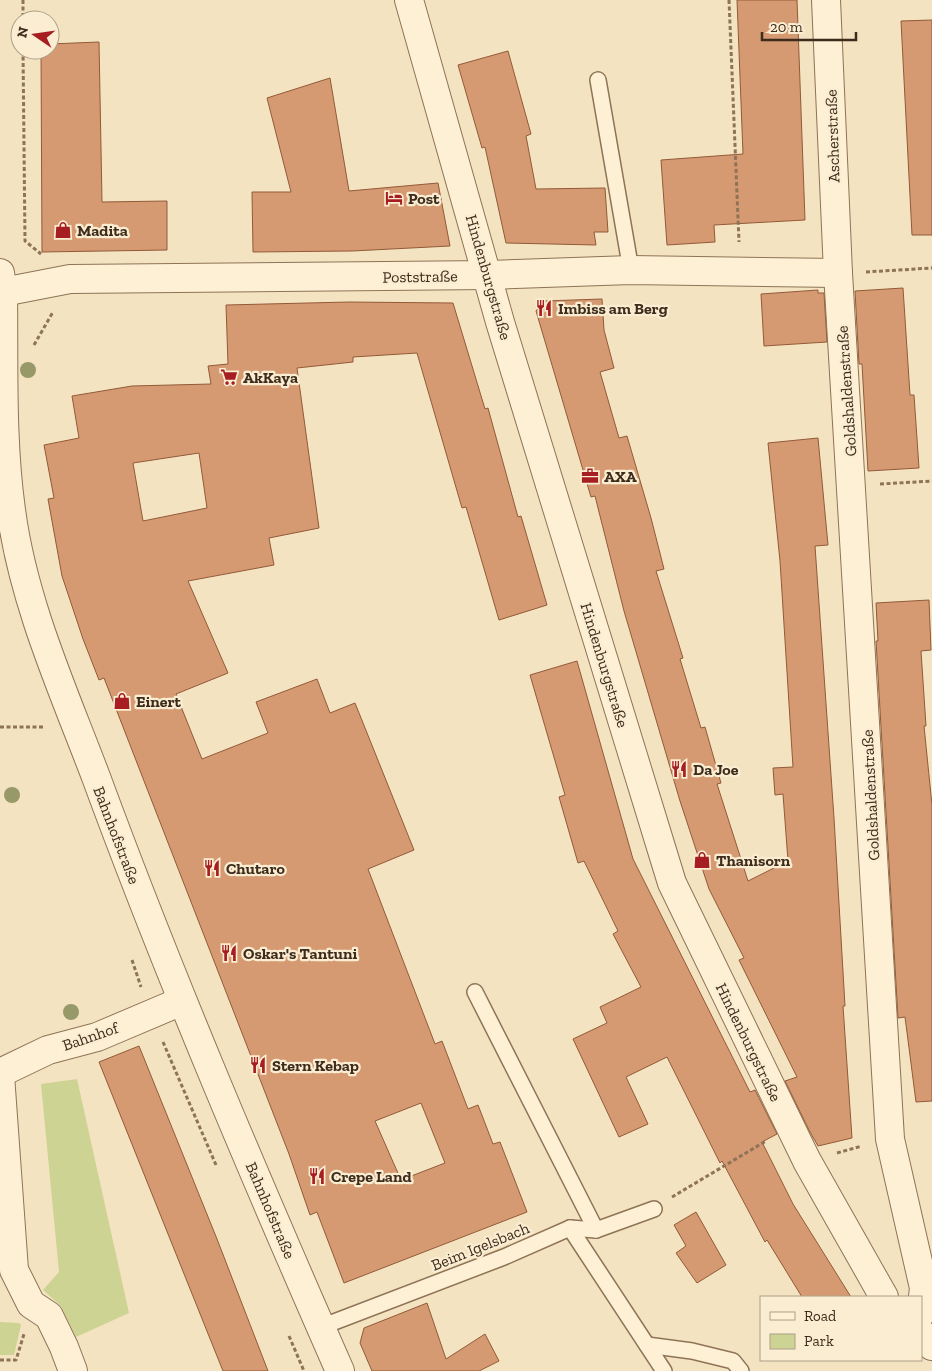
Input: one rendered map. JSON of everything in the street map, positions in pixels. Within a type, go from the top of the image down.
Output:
[{"type":"street","name":"Hindenburgstraße","points":[[409,0],[489,275],[500,322],[672,883],[790,1128],[883,1296]]},
{"type":"street","name":"Ascherstraße","points":[[826,0],[851,272]]},
{"type":"street","name":"Poststraße","points":[[1,282],[489,275],[630,270],[851,272]]},
{"type":"street","name":"Goldshaldenstraße","points":[[851,272],[890,1139],[924,1288],[922,1305]]},
{"type":"street","name":"Bahnhofstraße","points":[[1,282],[5,431],[11,510],[29,597],[125,856],[182,1001],[340,1371]]},
{"type":"street","name":"Bahnhof","points":[[72,1371],[64,1347],[49,1316],[31,1304],[14,1270],[0,1074],[48,1050],[97,1037],[182,1001]]},
{"type":"street","points":[[922,1335],[932,1346]]},
{"type":"lane","points":[[598,80],[630,270]]},
{"type":"lane","points":[[475,992],[596,1230]]},
{"type":"lane","name":"Beim Igelsbach","points":[[321,1327],[504,1257],[570,1228],[596,1230],[654,1209]]},
{"type":"lane","points":[[570,1228],[664,1371]]},
{"type":"lane","points":[[647,1345],[692,1351],[733,1361],[741,1371]]},
{"type":"path","points":[[729,0],[740,272]]},
{"type":"path","points":[[23,60],[25,241]]},
{"type":"path","points":[[851,272],[932,268]]},
{"type":"path","points":[[4,347],[34,345],[57,306],[57,281]]},
{"type":"path","points":[[893,483],[932,481]]},
{"type":"path","points":[[0,727],[47,727]]},
{"type":"path","points":[[694,1182],[790,1128]]},
{"type":"path","points":[[807,1161],[890,1139]]},
{"type":"path","points":[[0,1360],[16,1360],[24,1334]]},
{"type":"green space","points":[[77,1079],[129,1313],[76,1337],[61,1306],[43,1290],[59,1272],[41,1084]]},
{"type":"green space","points":[[0,1322],[19,1323],[21,1325],[14,1355],[0,1355]]},
{"type":"building","points":[[737,0],[797,0],[805,220],[714,225],[715,242],[667,245],[661,160],[743,154]]},
{"type":"building","points":[[932,20],[932,235],[912,235],[901,21]]},
{"type":"building","points":[[99,42],[102,202],[167,201],[167,250],[42,252],[41,60],[60,60],[60,44]]},
{"type":"building","points":[[508,51],[531,134],[526,136],[536,189],[605,188],[608,232],[594,232],[596,245],[506,243],[485,147],[482,148],[458,65]]},
{"type":"building","points":[[330,78],[349,191],[438,183],[450,246],[352,251],[253,252],[252,192],[291,192],[267,98]]},
{"type":"building","points":[[903,288],[910,395],[914,395],[919,468],[868,471],[862,364],[859,364],[855,291]]},
{"type":"building","points":[[818,290],[818,293],[824,293],[827,342],[764,346],[761,294]]},
{"type":"building","points":[[602,299],[604,330],[614,368],[600,372],[619,438],[627,436],[651,518],[664,569],[656,571],[683,658],[680,659],[701,728],[705,727],[721,783],[717,784],[748,881],[788,861],[783,794],[775,795],[773,768],[793,767],[780,561],[768,443],[818,438],[828,545],[815,546],[834,818],[845,1006],[843,1006],[852,1138],[818,1146],[810,1132],[785,1081],[797,1077],[739,960],[744,958],[709,889],[680,801],[624,611],[595,496],[591,497],[536,311],[544,301]]},
{"type":"building","points":[[349,302],[453,303],[485,409],[488,408],[518,517],[521,516],[547,605],[499,620],[466,507],[462,508],[417,353],[353,357],[353,362],[297,368],[319,528],[269,538],[274,565],[188,581],[228,673],[176,694],[202,759],[268,733],[256,702],[317,679],[330,713],[355,703],[414,850],[368,869],[435,1044],[442,1041],[468,1109],[478,1105],[493,1144],[500,1142],[527,1212],[344,1283],[317,1212],[310,1215],[289,1154],[104,678],[99,680],[83,639],[62,576],[48,499],[54,498],[44,445],[79,438],[72,396],[132,386],[211,384],[208,366],[228,364],[226,305]],"holes":[[[199,453],[207,508],[143,521],[133,463]],[[421,1103],[445,1163],[401,1180],[375,1121]]]},
{"type":"building","points":[[929,600],[931,650],[921,651],[926,726],[924,726],[932,805],[932,1101],[916,1102],[905,1017],[898,1018],[876,641],[878,641],[876,603]]},
{"type":"building","points":[[577,661],[633,859],[750,1092],[755,1090],[777,1134],[762,1142],[793,1204],[850,1296],[801,1296],[767,1240],[765,1242],[722,1161],[720,1163],[667,1057],[626,1077],[648,1124],[619,1137],[573,1039],[607,1023],[600,1007],[641,987],[613,934],[618,931],[584,861],[578,863],[559,797],[565,795],[530,675]]},
{"type":"building","points":[[139,1046],[268,1371],[223,1371],[99,1062]]},
{"type":"building","points":[[696,1212],[726,1265],[697,1283],[676,1253],[686,1246],[674,1225]]},
{"type":"building","points":[[427,1303],[446,1359],[485,1334],[499,1361],[479,1371],[372,1371],[360,1343],[364,1328]]},
{"type":"place","name":"Post","points":[[394,198]]},
{"type":"place","name":"Madita","points":[[63,230]]},
{"type":"place","name":"Imbiss am Berg","points":[[544,308]]},
{"type":"place","name":"AkKaya","points":[[229,377]]},
{"type":"place","name":"AXA","points":[[590,476]]},
{"type":"place","name":"Einert","points":[[122,701]]},
{"type":"place","name":"Da Joe","points":[[679,769]]},
{"type":"place","name":"Thanisorn","points":[[702,860]]},
{"type":"place","name":"Chutaro","points":[[212,868]]},
{"type":"place","name":"Oskar's Tantuni","points":[[229,953]]},
{"type":"place","name":"Stern Kebap","points":[[258,1065]]},
{"type":"place","name":"Crepe Land","points":[[317,1176]]}]
